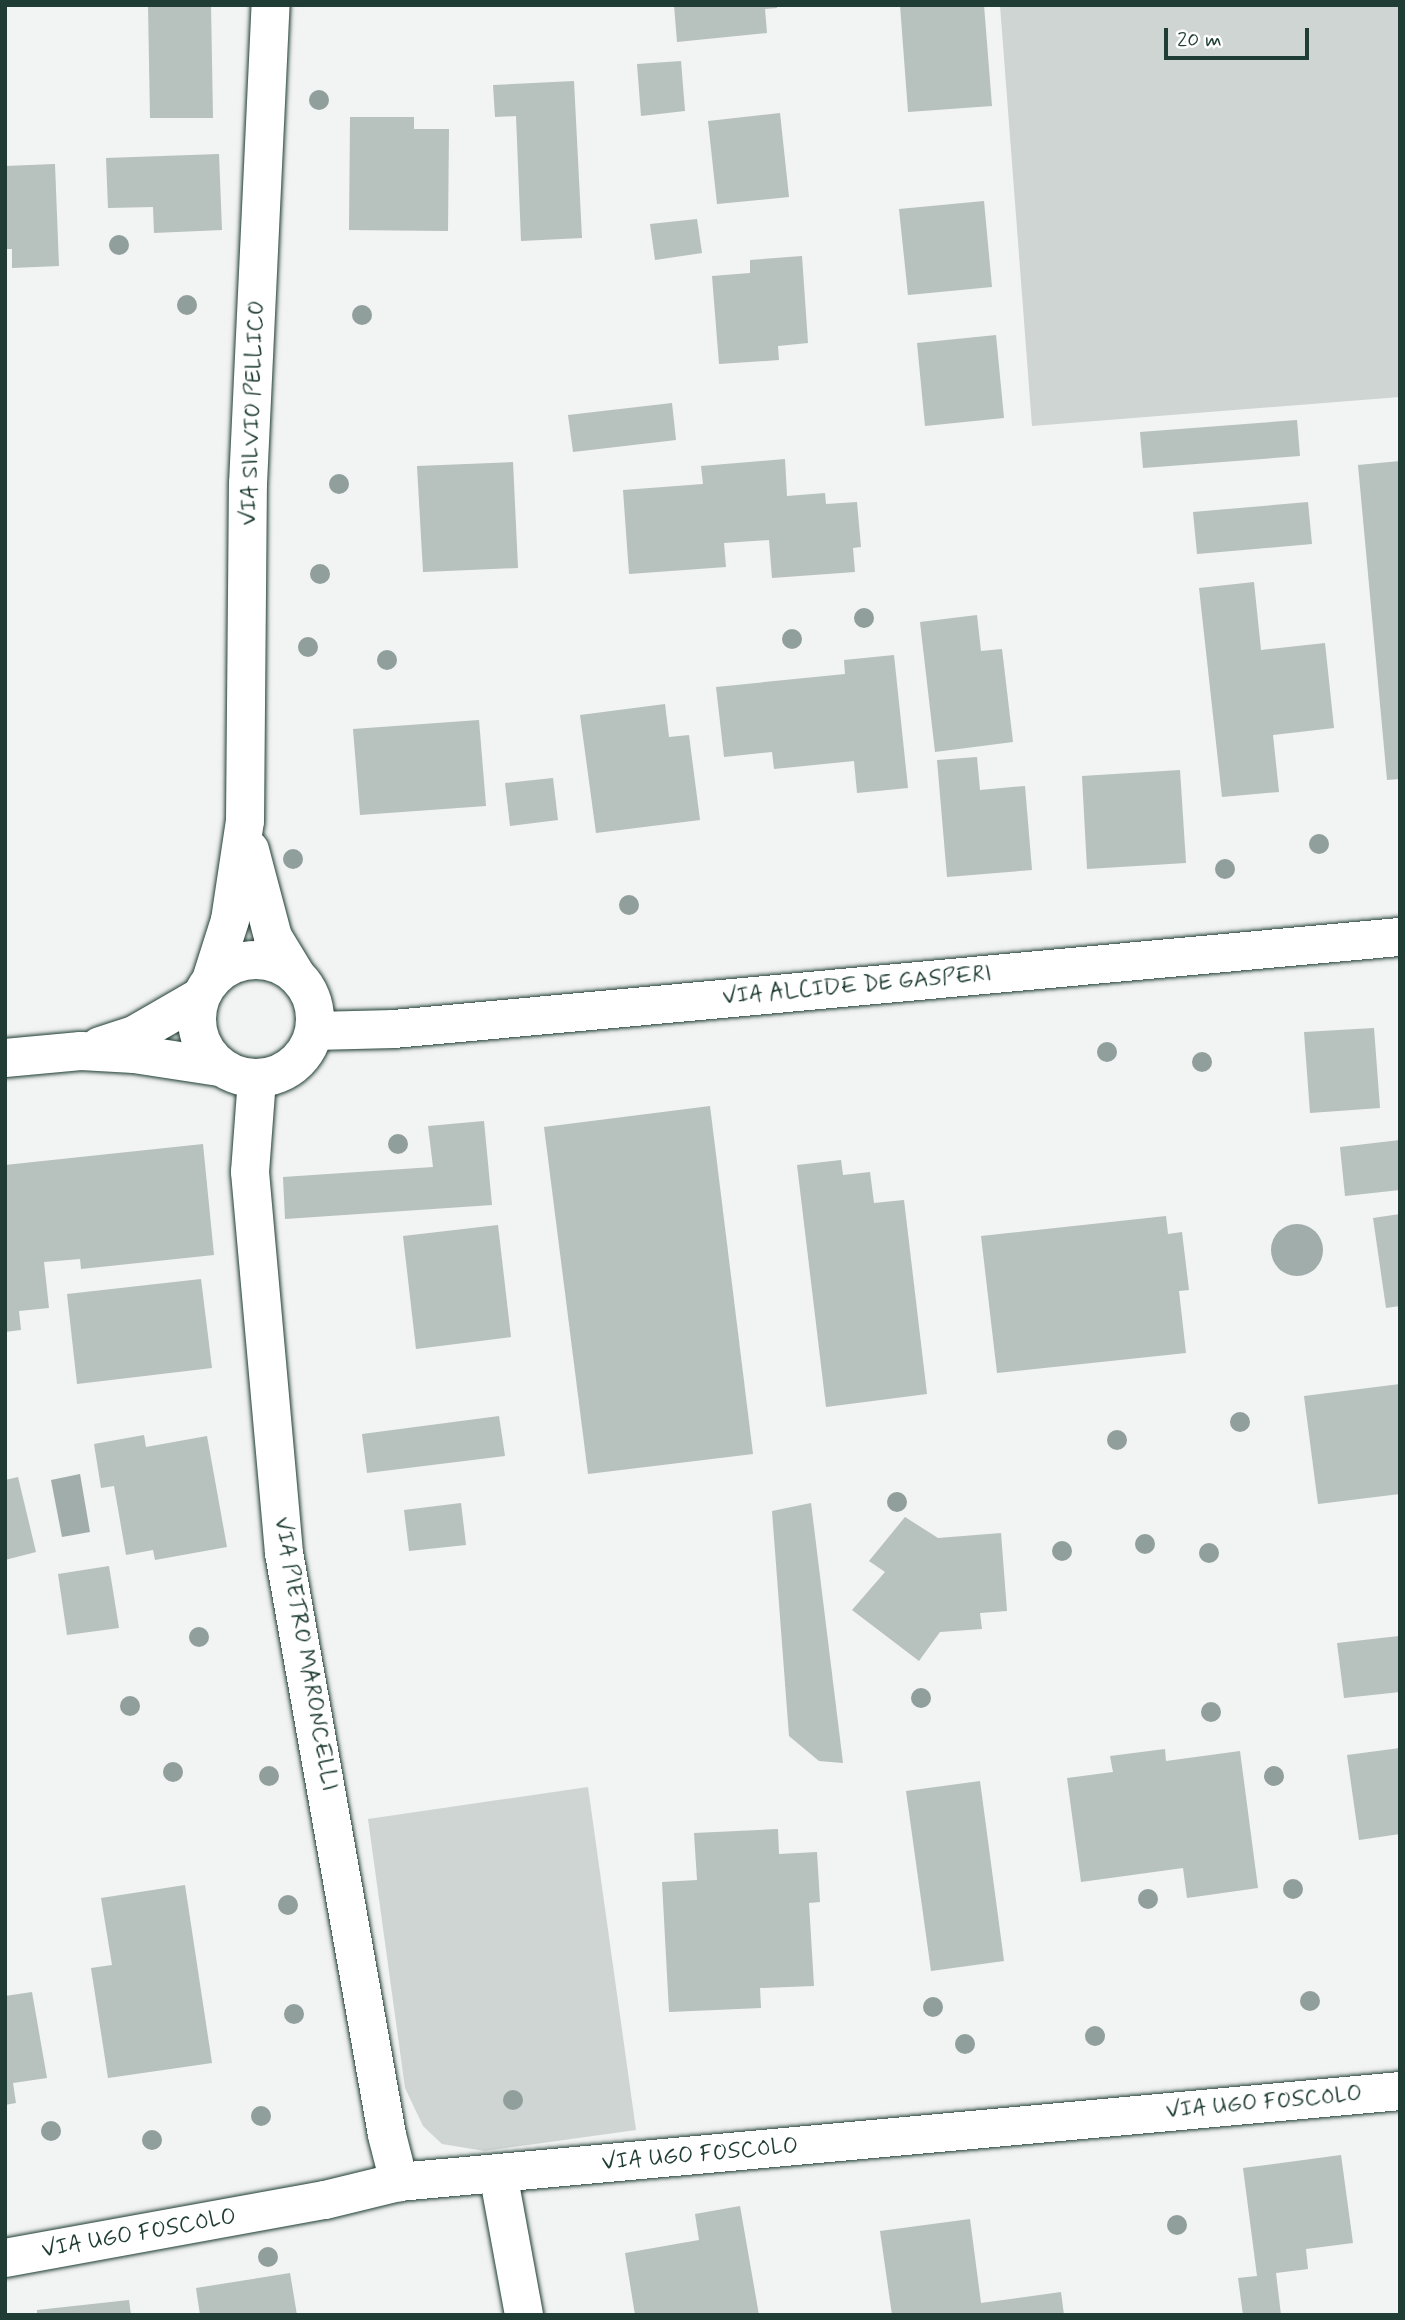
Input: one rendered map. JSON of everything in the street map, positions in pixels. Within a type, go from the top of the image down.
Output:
[{"type":"street","name":"VIA SILVIO PELLICO","points":[[205,988],[230,920],[245,821],[248,484],[271,5]]},
{"type":"street","name":"VIA SILVIO PELLICO","points":[[245,821],[266,918],[283,955],[296,975]]},
{"type":"street","name":"VIA ALCIDE DE GASPERI","points":[[315,1031],[394,1029],[1400,937]]},
{"type":"street","points":[[5,1058],[81,1051],[134,1054],[219,1067],[237,1076],[257,1079],[277,1076],[295,1065],[308,1050],[315,1031],[315,1011],[309,991],[296,975],[262,960],[243,961],[225,968],[205,988],[136,1034],[81,1051]]},
{"type":"street","points":[[205,988],[196,1015],[198,1034],[206,1051],[219,1067]]},
{"type":"street","name":"VIA PIETRO MARONCELLI","points":[[257,1079],[250,1172],[284,1553],[387,2135],[399,2182]]},
{"type":"street","name":"VIA UGO FOSCOLO","points":[[5,2258],[325,2200],[399,2182],[1400,2091]]},
{"type":"street","points":[[498,2173],[524,2315]]},
{"type":"shaded area","points":[[1000,5],[1400,5],[1400,397],[1032,426]]},
{"type":"shaded area","points":[[1297,1224],[1307,1226],[1315,1232],[1321,1240],[1321,1260],[1315,1268],[1307,1274],[1297,1276],[1287,1274],[1279,1268],[1273,1260],[1271,1250],[1273,1240],[1279,1232],[1287,1226]]},
{"type":"shaded area","points":[[80,1474],[90,1532],[62,1537],[51,1480]]},
{"type":"shaded area","points":[[588,1787],[636,2130],[485,2151],[442,2144],[423,2126],[405,2088],[368,1819]]},
{"type":"building","points":[[148,5],[211,5],[213,118],[150,118]]},
{"type":"building","points":[[674,5],[777,5],[777,8],[765,9],[767,33],[677,42]]},
{"type":"building","points":[[900,5],[984,5],[992,106],[908,112]]},
{"type":"building","points":[[681,61],[685,111],[641,116],[637,64]]},
{"type":"building","points":[[574,81],[582,238],[521,241],[516,116],[495,117],[493,85]]},
{"type":"building","points":[[780,113],[789,197],[717,204],[708,121]]},
{"type":"building","points":[[350,117],[414,117],[414,129],[449,129],[448,231],[349,230]]},
{"type":"building","points":[[219,154],[222,230],[154,233],[153,207],[108,208],[106,158]]},
{"type":"building","points":[[55,164],[59,266],[12,268],[12,249],[5,249],[5,166]]},
{"type":"building","points":[[984,201],[992,287],[908,295],[899,209]]},
{"type":"building","points":[[697,219],[702,253],[655,260],[650,224]]},
{"type":"building","points":[[802,256],[808,343],[778,346],[779,360],[719,364],[712,276],[750,273],[750,260]]},
{"type":"building","points":[[996,335],[1004,418],[925,426],[917,343]]},
{"type":"building","points":[[672,403],[676,440],[573,452],[568,415]]},
{"type":"building","points":[[1297,420],[1300,456],[1143,468],[1140,432]]},
{"type":"building","points":[[785,459],[787,496],[825,493],[826,504],[857,502],[861,547],[853,548],[855,572],[772,578],[769,540],[724,543],[726,567],[629,574],[623,490],[703,484],[701,466]]},
{"type":"building","points":[[1400,461],[1400,779],[1387,780],[1358,465]]},
{"type":"building","points":[[513,462],[518,568],[423,572],[417,466]]},
{"type":"building","points":[[1308,502],[1312,544],[1197,554],[1193,512]]},
{"type":"building","points":[[1254,582],[1261,650],[1325,643],[1334,728],[1273,735],[1279,792],[1222,797],[1199,588]]},
{"type":"building","points":[[977,615],[981,651],[1002,649],[1013,742],[935,752],[920,622]]},
{"type":"building","points":[[894,655],[908,788],[857,793],[854,761],[774,769],[772,752],[724,757],[716,687],[845,674],[844,660]]},
{"type":"building","points":[[665,704],[669,737],[689,735],[700,820],[596,833],[580,715]]},
{"type":"building","points":[[479,720],[486,806],[360,815],[353,729]]},
{"type":"building","points":[[977,757],[980,790],[1025,786],[1032,870],[947,877],[937,760]]},
{"type":"building","points":[[1180,770],[1186,863],[1087,869],[1082,776]]},
{"type":"building","points":[[553,778],[558,820],[510,826],[505,783]]},
{"type":"building","points":[[1374,1028],[1380,1108],[1310,1113],[1304,1032]]},
{"type":"building","points":[[710,1106],[753,1454],[588,1474],[544,1127]]},
{"type":"building","points":[[484,1121],[492,1205],[285,1219],[283,1177],[433,1167],[428,1126]]},
{"type":"building","points":[[1400,1140],[1400,1190],[1345,1196],[1340,1147]]},
{"type":"building","points":[[203,1144],[214,1255],[81,1269],[80,1259],[44,1262],[49,1308],[19,1311],[21,1330],[5,1332],[5,1165]]},
{"type":"building","points":[[841,1160],[843,1175],[870,1172],[874,1203],[904,1200],[927,1394],[826,1407],[797,1165]]},
{"type":"building","points":[[1400,1214],[1400,1306],[1386,1308],[1373,1218]]},
{"type":"building","points":[[1166,1216],[1168,1234],[1182,1232],[1189,1290],[1179,1291],[1186,1353],[997,1373],[981,1236]]},
{"type":"building","points":[[498,1225],[511,1337],[416,1349],[403,1236]]},
{"type":"building","points":[[201,1279],[212,1368],[77,1384],[67,1294]]},
{"type":"building","points":[[1400,1384],[1400,1494],[1318,1504],[1304,1396]]},
{"type":"building","points":[[499,1416],[505,1456],[367,1473],[362,1434]]},
{"type":"building","points":[[144,1435],[146,1447],[207,1436],[227,1547],[155,1560],[153,1550],[126,1555],[114,1486],[101,1488],[94,1444]]},
{"type":"building","points":[[18,1477],[36,1552],[5,1560],[5,1480]]},
{"type":"building","points":[[461,1503],[466,1545],[409,1551],[404,1510]]},
{"type":"building","points":[[811,1503],[843,1763],[819,1761],[789,1736],[772,1511]]},
{"type":"building","points":[[905,1517],[938,1538],[1001,1533],[1007,1611],[980,1613],[982,1629],[940,1632],[919,1661],[852,1610],[885,1572],[869,1561]]},
{"type":"building","points":[[109,1566],[119,1628],[67,1635],[58,1574]]},
{"type":"building","points":[[1399,1636],[1400,1692],[1344,1698],[1337,1643]]},
{"type":"building","points":[[1400,1748],[1400,1834],[1359,1840],[1347,1755]]},
{"type":"building","points":[[1165,1749],[1166,1761],[1240,1751],[1258,1888],[1187,1898],[1183,1868],[1081,1882],[1067,1778],[1113,1772],[1110,1756]]},
{"type":"building","points":[[980,1781],[1004,1961],[931,1971],[906,1791]]},
{"type":"building","points":[[778,1829],[779,1854],[817,1852],[820,1902],[809,1903],[814,1986],[760,1988],[761,2008],[669,2012],[662,1882],[697,1880],[694,1833]]},
{"type":"building","points":[[185,1885],[212,2063],[108,2078],[91,1968],[112,1965],[101,1898]]},
{"type":"building","points":[[32,1992],[47,2078],[13,2083],[16,2103],[5,2105],[5,1996]]},
{"type":"building","points":[[1341,2155],[1353,2243],[1306,2249],[1308,2269],[1276,2273],[1281,2315],[1243,2315],[1238,2278],[1257,2276],[1243,2168]]},
{"type":"building","points":[[740,2206],[759,2315],[635,2315],[625,2253],[699,2240],[695,2214]]},
{"type":"building","points":[[970,2219],[981,2303],[1061,2292],[1064,2315],[892,2315],[880,2231]]},
{"type":"building","points":[[290,2273],[297,2315],[200,2315],[196,2288]]},
{"type":"building","points":[[129,2300],[131,2315],[37,2315],[37,2310]]}]
